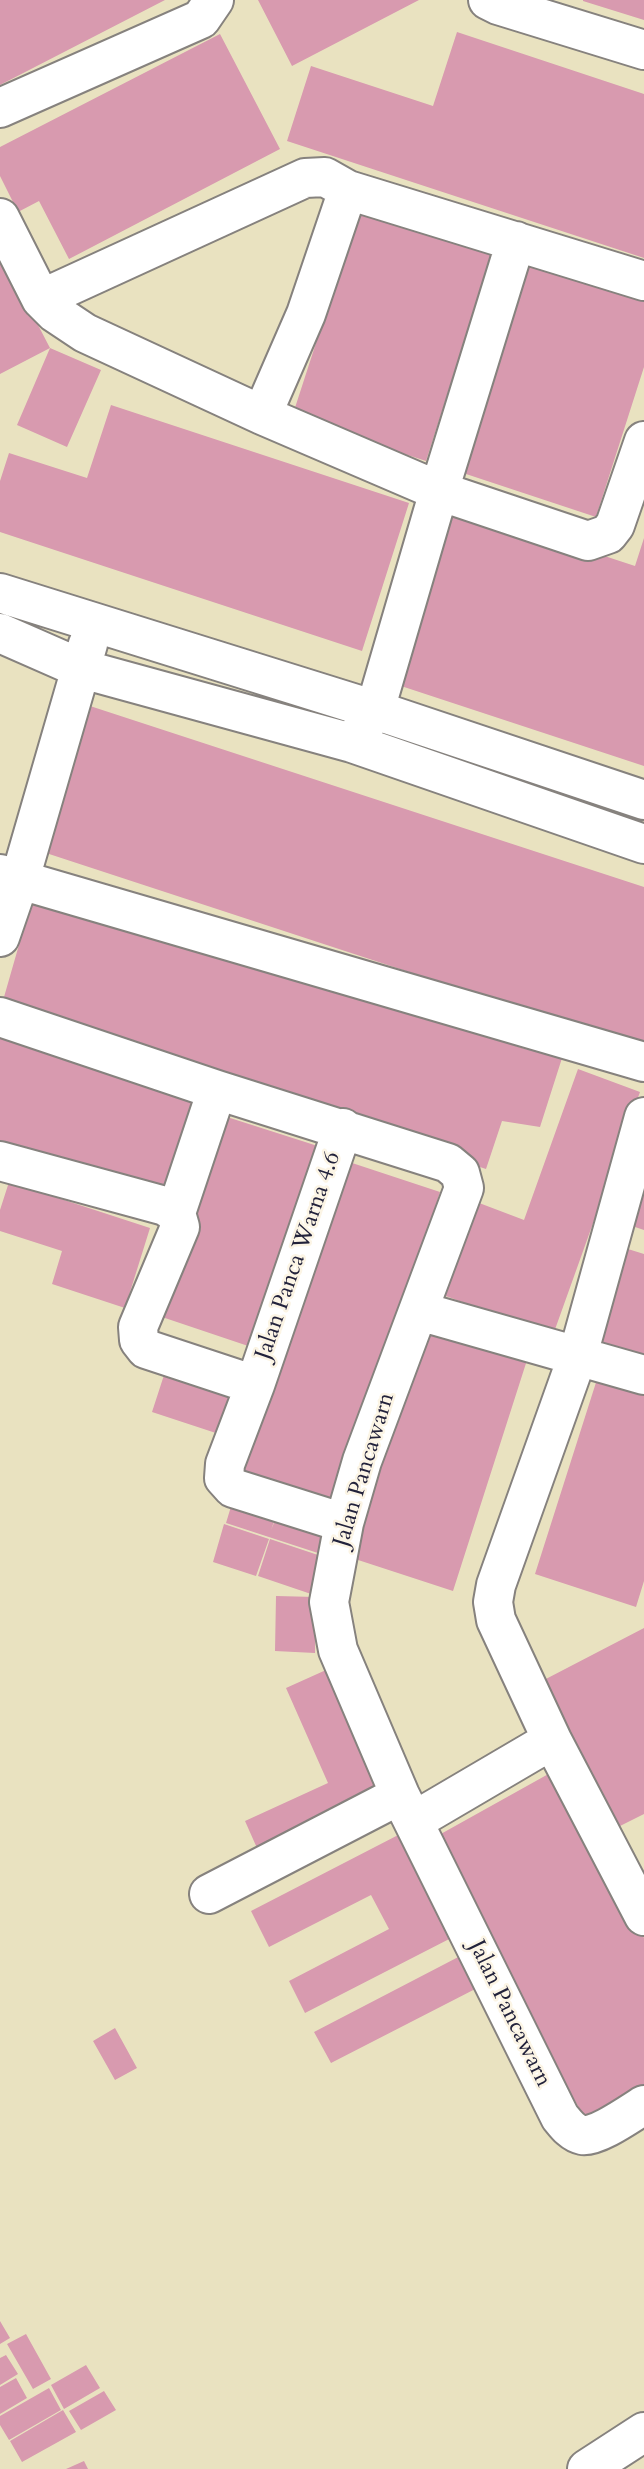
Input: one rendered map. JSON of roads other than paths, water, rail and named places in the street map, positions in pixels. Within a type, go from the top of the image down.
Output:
[{"type":"street","points":[[0,108],[201,19],[214,0]]},
{"type":"street","points":[[488,0],[644,50]]},
{"type":"street","points":[[41,299],[305,178],[325,177],[348,190],[644,281]]},
{"type":"street","points":[[262,415],[306,314],[348,190]]},
{"type":"street","points":[[0,218],[41,299],[55,313],[85,333],[262,415],[439,491],[588,541],[608,534],[615,525],[644,441]]},
{"type":"street","points":[[352,743],[375,710],[516,241]]},
{"type":"street","points":[[0,593],[375,710],[644,800]]},
{"type":"street","points":[[0,937],[10,876],[82,668],[93,624]]},
{"type":"street","points":[[0,633],[82,668],[352,743],[644,844]]},
{"type":"street","points":[[10,876],[644,1062]]},
{"type":"street","name":"Jalan Pancawarn","points":[[0,1017],[217,1090],[448,1163],[460,1173],[464,1188],[362,1461],[344,1523],[328,1602],[332,1626],[338,1650],[407,1808],[560,2117],[569,2128],[584,2135],[595,2133],[644,2105]]},
{"type":"street","points":[[217,1090],[176,1213],[180,1227],[138,1327],[139,1340],[146,1349],[255,1385]]},
{"type":"street","points":[[644,1117],[578,1355],[496,1585],[493,1602],[496,1620],[552,1740],[644,1916]]},
{"type":"street","name":"Jalan Panca Warna 4.6","points":[[343,1128],[255,1385],[225,1464],[224,1478],[233,1488],[344,1523]]},
{"type":"street","points":[[0,1161],[165,1206],[176,1213]]},
{"type":"street","points":[[419,1311],[644,1375]]},
{"type":"street","points":[[209,1894],[407,1808],[552,1740]]},
{"type":"street","points":[[594,2467],[644,2432]]}]
